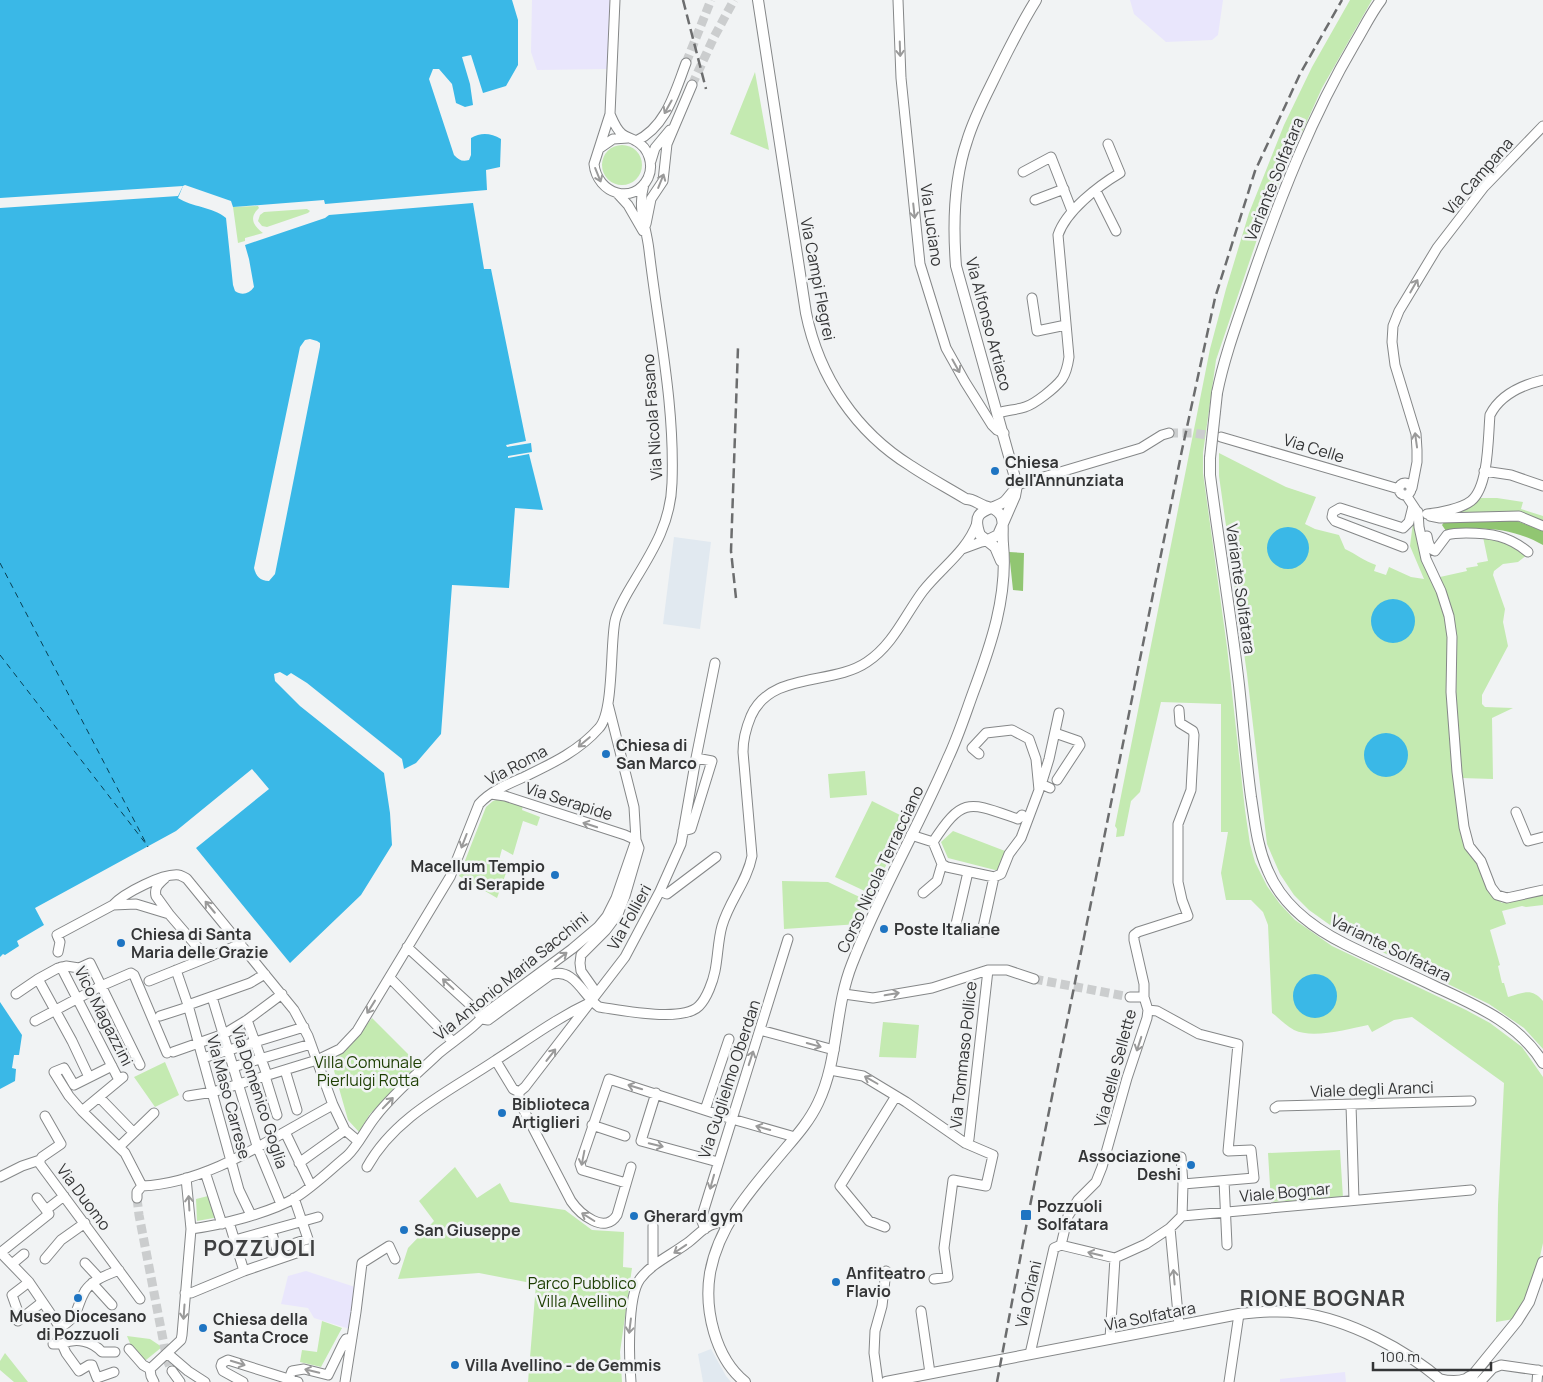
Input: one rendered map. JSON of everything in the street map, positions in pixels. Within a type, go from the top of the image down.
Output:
[{"type":"main road","name":"Via Campi Flegrei","points":[[758,0],[806,313],[812,338],[821,361],[844,404],[867,431],[910,466],[966,499],[972,499],[985,506],[992,507]]},
{"type":"main road","name":"Via Alfonso Artiaco","points":[[1016,487],[1004,433],[956,266],[954,237],[958,185],[966,142],[1006,54],[1036,0]]},
{"type":"main road","name":"Variante Solfatara","points":[[1381,0],[1319,108],[1277,205],[1227,352],[1217,393],[1210,475],[1234,638],[1257,838],[1268,870],[1286,900],[1312,925],[1343,943],[1455,996],[1500,1020],[1527,1042],[1543,1063]]},
{"type":"main road","points":[[977,523],[985,509],[1005,501],[1016,487]]},
{"type":"main road","points":[[986,542],[998,535],[1015,496],[1016,487]]},
{"type":"main road","points":[[966,499],[977,523],[980,535],[986,542],[995,547],[1004,567]]},
{"type":"main road","points":[[992,507],[1000,514],[1003,525]]},
{"type":"main road","name":"Corso Nicola Terracciano","points":[[745,1382],[730,1366],[720,1348],[708,1292],[710,1273],[720,1240],[729,1222],[749,1193],[795,1137],[817,1106],[826,1086],[850,969],[864,934],[949,756],[987,654],[1002,598],[1004,567],[1003,525]]},
{"type":"main road","points":[[1439,1381],[1471,1380],[1529,1302],[1543,1262]]},
{"type":"main road","name":"Via Solfatara","points":[[886,1382],[1239,1314],[1289,1312],[1321,1317],[1354,1328],[1397,1350],[1439,1381]]},
{"type":"street","points":[[615,0],[610,114],[594,164],[595,172],[603,186],[617,193],[628,205],[647,238]]},
{"type":"street","name":"Via Luciano","points":[[898,0],[901,78],[920,264],[946,348],[992,424],[997,430],[1004,433]]},
{"type":"street","points":[[599,149],[612,139],[632,139],[652,131],[671,102],[686,63]]},
{"type":"street","points":[[645,226],[651,199],[663,181],[666,150],[692,85]]},
{"type":"street","points":[[610,114],[617,129],[646,150],[650,164],[650,171],[644,184],[632,192],[617,193]]},
{"type":"street","points":[[650,164],[655,148],[675,125]]},
{"type":"street","name":"Via Campana","points":[[1405,491],[1417,462],[1416,434],[1395,365],[1392,342],[1394,326],[1399,311],[1437,248],[1484,187],[1543,126]]},
{"type":"street","points":[[998,413],[1030,405],[1062,378],[1067,367],[1069,357],[1058,235],[1060,228],[1072,211],[1108,180],[1120,173],[1108,144]]},
{"type":"street","points":[[1023,172],[1051,157],[1072,211]]},
{"type":"street","name":"Via Nicola Fasano","points":[[608,702],[615,619],[628,592],[658,544],[672,489],[672,449],[665,359],[640,203],[644,184]]},
{"type":"street","points":[[1035,200],[1064,189]]},
{"type":"street","points":[[1096,191],[1116,231]]},
{"type":"street","points":[[1032,298],[1037,331],[1066,325]]},
{"type":"street","points":[[1403,547],[1335,521],[1332,517],[1333,512],[1340,508],[1403,528],[1420,512],[1451,509],[1471,501],[1476,494],[1484,471],[1490,415],[1494,407],[1512,392],[1525,385],[1543,380]]},
{"type":"street","points":[[1016,487],[1140,448],[1169,433]]},
{"type":"street","name":"Via Celle","points":[[1221,437],[1405,491]]},
{"type":"street","points":[[1484,471],[1511,475],[1543,486]]},
{"type":"street","points":[[1405,491],[1420,512],[1431,550],[1435,551],[1447,535],[1483,533],[1507,538],[1519,544],[1528,552]]},
{"type":"street","points":[[1420,512],[1440,518],[1519,516],[1543,526]]},
{"type":"street","points":[[1420,512],[1419,527],[1426,559],[1441,591],[1449,616],[1452,637],[1451,692],[1456,752],[1464,827],[1469,846],[1481,861],[1491,887],[1498,895],[1507,898],[1543,890]]},
{"type":"street","points":[[407,947],[477,1011],[482,1019],[488,1020],[555,973],[571,977],[598,1007],[671,1015],[684,1013],[699,1006],[705,997],[714,973],[722,926],[731,904],[747,875],[752,856],[743,744],[745,730],[755,707],[778,688],[854,669],[872,658],[891,639],[923,592],[962,550],[974,533],[977,523]]},
{"type":"street","points":[[962,550],[981,542],[986,542]]},
{"type":"street","points":[[696,758],[712,761],[702,788],[691,829],[683,831],[696,758],[715,663]]},
{"type":"street","points":[[367,1167],[374,1154],[408,1118],[588,998],[593,988],[581,971],[581,957],[583,952],[606,930],[618,914],[639,848],[636,840],[634,807],[608,702]]},
{"type":"street","name":"Via Roma","points":[[188,1096],[213,1092],[266,1076],[317,1060],[340,1049],[357,1031],[450,877],[476,809],[491,794],[563,757],[582,744],[601,727],[608,702]]},
{"type":"street","name":"Via delle Sellette","points":[[1061,1246],[1068,1216],[1078,1200],[1096,1182],[1102,1167],[1148,1010],[1144,997],[1144,984],[1134,935],[1138,932],[1188,916],[1178,882],[1178,824],[1191,790],[1194,735],[1193,731],[1180,723],[1179,710]]},
{"type":"street","points":[[911,835],[930,842],[942,864],[947,867],[994,877],[1001,874],[1009,854],[1021,838],[1040,787],[1049,759],[1059,713]]},
{"type":"street","points":[[979,754],[972,748],[986,733],[1012,730],[1029,739],[1036,759],[1040,787]]},
{"type":"street","points":[[1055,732],[1078,741],[1080,745],[1057,780]]},
{"type":"street","points":[[692,787],[702,788]]},
{"type":"street","points":[[1040,787],[1050,788]]},
{"type":"street","name":"Via Serapide","points":[[491,794],[505,796],[636,840]]},
{"type":"street","points":[[689,800],[699,803]]},
{"type":"street","points":[[930,842],[948,820],[963,807],[982,806],[1018,819],[1022,815]]},
{"type":"street","points":[[1516,812],[1528,841],[1543,837]]},
{"type":"street","name":"Via Follieri","points":[[520,1092],[525,1088],[588,998],[626,957],[660,891],[681,844],[683,831]]},
{"type":"street","name":"Via Antonio Maria Sacchini","points":[[191,1229],[225,1223],[282,1204],[311,1186],[353,1151],[380,1110],[452,1041],[482,1019],[484,1014],[572,949],[598,927],[616,898],[636,840]]},
{"type":"street","points":[[660,891],[667,894],[716,857]]},
{"type":"street","points":[[923,893],[937,882],[942,864]]},
{"type":"street","points":[[956,924],[968,872]]},
{"type":"street","points":[[58,952],[60,942],[57,935],[113,905],[118,899],[150,882],[180,875],[187,879],[294,1010],[304,1027],[333,1105],[345,1130],[358,1141]]},
{"type":"street","points":[[982,932],[994,877]]},
{"type":"street","points":[[165,878],[156,886],[156,896],[206,957]]},
{"type":"street","points":[[113,905],[136,904],[169,914]]},
{"type":"street","name":"Via Guglielmo Oberdan","points":[[705,1229],[701,1219],[788,939]]},
{"type":"street","points":[[149,981],[241,944]]},
{"type":"street","points":[[16,994],[38,978],[60,967],[79,968],[90,963],[140,1065]]},
{"type":"street","name":"Vico Magazzini","points":[[60,967],[78,998],[112,1066],[121,1078],[99,1097]]},
{"type":"street","name":"Via Maso Carrese","points":[[176,970],[199,1043],[239,1190],[251,1215]]},
{"type":"street","points":[[844,994],[873,998],[933,990],[988,970],[1007,970],[1034,979]]},
{"type":"street","name":"Via Tommaso Pollice","points":[[965,1143],[969,1138],[988,970]]},
{"type":"street","points":[[35,1021],[127,973],[131,973],[134,975],[170,1052],[224,1034],[247,1020],[282,994]]},
{"type":"street","points":[[160,1016],[250,983],[266,974]]},
{"type":"street","points":[[38,978],[89,1077]]},
{"type":"street","points":[[390,978],[452,1041]]},
{"type":"street","name":"Via Domenico Goglia","points":[[212,997],[257,1146],[282,1204]]},
{"type":"street","points":[[1130,997],[1144,997]]},
{"type":"street","points":[[1148,1010],[1157,1011],[1199,1034],[1238,1044],[1228,1151],[1251,1150],[1254,1178],[1183,1184]]},
{"type":"street","points":[[247,1020],[256,1043],[277,1114]]},
{"type":"street","points":[[203,1058],[304,1027]]},
{"type":"street","points":[[760,1030],[834,1050]]},
{"type":"street","points":[[705,1110],[729,1039]]},
{"type":"street","points":[[233,1067],[311,1044]]},
{"type":"street","points":[[496,1061],[513,1089],[520,1092],[518,1101],[571,1201],[584,1215],[600,1223],[609,1222],[614,1219],[617,1215],[631,1167]]},
{"type":"street","points":[[112,1066],[74,1085],[64,1068],[54,1072],[69,1096],[131,1161],[142,1186]]},
{"type":"street","points":[[285,1070],[299,1117]]},
{"type":"street","points":[[830,1070],[863,1076],[965,1143],[993,1155],[986,1186],[953,1180],[944,1248],[948,1277],[934,1279]]},
{"type":"street","points":[[626,1184],[582,1170],[580,1164],[609,1079],[732,1119],[795,1137]]},
{"type":"street","points":[[656,1093],[641,1141],[718,1162]]},
{"type":"street","points":[[885,1227],[869,1221],[840,1186],[896,1096]]},
{"type":"street","points":[[82,1111],[99,1097],[133,1132]]},
{"type":"street","name":"Viale degli Aranci","points":[[1276,1108],[1278,1106],[1471,1101]]},
{"type":"street","points":[[142,1186],[152,1186],[186,1178],[222,1167],[285,1132],[299,1117],[333,1105]]},
{"type":"street","points":[[1351,1105],[1354,1200]]},
{"type":"street","points":[[119,1147],[154,1113]]},
{"type":"street","name":"Via Duomo","points":[[46,1116],[61,1144],[42,1157],[40,1164],[140,1299]]},
{"type":"street","points":[[592,1125],[625,1136]]},
{"type":"street","points":[[299,1163],[345,1130]]},
{"type":"street","points":[[285,1132],[311,1186]]},
{"type":"street","points":[[1061,1246],[1115,1258],[1146,1244],[1170,1228],[1182,1216],[1182,1157]]},
{"type":"street","points":[[0,1177],[22,1166],[40,1160]]},
{"type":"street","points":[[205,1172],[225,1223],[235,1240],[244,1271]]},
{"type":"street","points":[[150,1369],[181,1340],[191,1229],[186,1178]]},
{"type":"street","points":[[1224,1181],[1228,1245]]},
{"type":"street","points":[[137,1198],[137,1192],[142,1186]]},
{"type":"street","name":"Viale Bognar","points":[[1182,1216],[1471,1190]]},
{"type":"street","points":[[46,1210],[64,1196]]},
{"type":"street","points":[[37,1198],[48,1214],[0,1253],[37,1293],[41,1303],[58,1326],[61,1327],[74,1317],[86,1290],[96,1281],[119,1270]]},
{"type":"street","points":[[277,1249],[308,1239],[294,1198]]},
{"type":"street","points":[[235,1240],[318,1217]]},
{"type":"street","points":[[631,1382],[629,1331],[635,1291],[640,1280],[653,1266],[714,1223],[729,1222]]},
{"type":"street","points":[[45,1258],[61,1240],[85,1223]]},
{"type":"street","points":[[653,1226],[653,1266]]},
{"type":"street","points":[[1170,1228],[1179,1325]]},
{"type":"street","points":[[271,1230],[280,1259]]},
{"type":"street","points":[[346,1382],[362,1263],[389,1246],[395,1258]]},
{"type":"street","name":"Via Oriani","points":[[1030,1354],[1054,1248],[1061,1246]]},
{"type":"street","points":[[185,1294],[308,1249]]},
{"type":"street","points":[[12,1264],[24,1254]]},
{"type":"street","points":[[1110,1339],[1115,1258]]},
{"type":"street","points":[[85,1262],[112,1305]]},
{"type":"street","points":[[878,1382],[874,1353],[875,1330],[882,1306],[886,1271]]},
{"type":"street","points":[[17,1309],[12,1295],[28,1282]]},
{"type":"street","points":[[18,1321],[41,1303]]},
{"type":"street","points":[[921,1311],[930,1373]]},
{"type":"street","points":[[1229,1382],[1239,1314]]},
{"type":"street","points":[[289,1379],[292,1371],[304,1369],[328,1379],[344,1342],[346,1339],[352,1338]]},
{"type":"street","points":[[114,1372],[97,1378],[92,1364],[79,1370],[58,1344],[80,1340],[97,1346],[102,1352],[115,1352]]},
{"type":"street","points":[[129,1349],[143,1365],[150,1369]]},
{"type":"street","points":[[167,1353],[188,1371],[205,1382]]},
{"type":"street","points":[[242,1382],[223,1371],[222,1363],[228,1360],[298,1382]]},
{"type":"street","points":[[1471,1380],[1501,1365],[1540,1371],[1538,1382]]},
{"type":"street","points":[[150,1369],[154,1382]]},
{"type":"street","points":[[172,1372],[180,1382]]},
{"type":"shaded area","points":[[532,0],[611,0],[608,69],[537,70],[531,52]]},
{"type":"shaded area","points":[[1130,0],[1223,0],[1218,35],[1212,40],[1166,42],[1134,14]]},
{"type":"shaded area","points":[[674,537],[711,542],[700,629],[663,624]]},
{"type":"shaded area","points":[[306,1271],[355,1287],[350,1329],[314,1318],[308,1308],[281,1304],[288,1276]]},
{"type":"shaded area","points":[[711,1349],[731,1382],[703,1382],[698,1354]]},
{"type":"shaded area","points":[[1345,1372],[1346,1382],[1280,1382],[1280,1379]]},
{"type":"green space","points":[[1350,0],[1372,0],[1322,88],[1267,210],[1216,360],[1203,453],[1203,473],[1227,647],[1250,844],[1255,862],[1267,886],[1295,920],[1332,946],[1490,1023],[1522,1047],[1543,1077],[1543,1243],[1537,1270],[1527,1297],[1514,1319],[1496,1322],[1498,1205],[1504,1083],[1412,1017],[1394,1020],[1372,1032],[1368,1025],[1311,1034],[1294,1030],[1272,1013],[1268,925],[1263,912],[1251,900],[1226,900],[1221,873],[1228,832],[1221,832],[1221,704],[1161,702],[1140,792],[1131,801],[1124,836],[1116,837],[1117,829],[1115,826],[1210,349],[1226,289],[1249,213],[1284,125],[1312,67]]},
{"type":"green space","points":[[755,72],[769,150],[730,134]]},
{"type":"green space","points":[[626,145],[633,148],[639,154],[642,165],[641,173],[633,182],[626,185],[618,185],[611,182],[603,173],[602,161],[605,154],[614,146]]},
{"type":"green space","points":[[258,206],[259,208],[253,218],[257,228],[263,233],[245,238],[245,241],[238,243],[233,207]]},
{"type":"green space","points":[[307,209],[310,211],[308,213],[267,227],[262,226],[258,221],[260,215],[264,212]]},
{"type":"green space","points":[[1219,453],[1286,487],[1316,497],[1305,524],[1315,529],[1339,535],[1345,549],[1376,565],[1374,571],[1386,575],[1389,567],[1411,577],[1424,579],[1410,546],[1414,514],[1442,602],[1450,637],[1461,830],[1495,897],[1502,903],[1543,893],[1543,905],[1522,906],[1502,911],[1506,924],[1490,930],[1500,965],[1498,966],[1502,983],[1504,983],[1508,997],[1527,992],[1535,994],[1543,1001],[1543,1049],[1524,1028],[1489,1004],[1337,930],[1309,910],[1294,895],[1280,874],[1267,844],[1247,674],[1219,476]]},
{"type":"green space","points":[[1477,498],[1497,498],[1523,502],[1521,509],[1543,516],[1543,523],[1522,515],[1442,517]]},
{"type":"green space","points":[[1445,521],[1517,521],[1543,531],[1543,545],[1519,535],[1496,530],[1446,531],[1442,525]]},
{"type":"green space","points":[[1483,537],[1508,541],[1527,555],[1518,562],[1503,564],[1494,571],[1493,575],[1505,609],[1503,622],[1508,646],[1482,695],[1482,704],[1485,707],[1513,708],[1492,718],[1493,779],[1461,778],[1456,701],[1457,637],[1454,616],[1440,577],[1467,571],[1466,568],[1478,566],[1477,563],[1488,561]]},
{"type":"green space","points":[[1009,552],[1024,553],[1023,591],[1013,590]]},
{"type":"green space","points":[[865,771],[867,795],[830,798],[828,774]]},
{"type":"green space","points":[[502,798],[523,805],[522,810],[540,817],[537,826],[523,821],[513,855],[502,849],[499,860],[510,862],[497,898],[459,876],[486,807],[493,801]]},
{"type":"green space","points":[[872,801],[910,820],[871,894],[835,877]]},
{"type":"green space","points":[[953,831],[1005,851],[999,871],[948,858],[941,842]]},
{"type":"green space","points":[[782,881],[828,882],[868,901],[859,924],[784,929]]},
{"type":"green space","name":"Villa Comunale Pierluigi Rotta","points":[[372,1018],[419,1065],[370,1114],[359,1132],[348,1120],[331,1060],[351,1045]]},
{"type":"green space","points":[[883,1022],[919,1025],[916,1058],[879,1057]]},
{"type":"green space","points":[[165,1062],[179,1095],[155,1107],[134,1077]]},
{"type":"green space","points":[[1340,1150],[1343,1198],[1271,1202],[1268,1153]]},
{"type":"green space","name":"Parco Pubblico Villa Avellino","points":[[455,1167],[477,1198],[500,1183],[510,1202],[565,1210],[592,1230],[624,1232],[623,1267],[632,1268],[620,1352],[622,1382],[528,1382],[536,1284],[479,1273],[398,1279],[408,1248],[434,1221],[419,1201]]},
{"type":"green space","points":[[208,1196],[219,1217],[197,1221],[196,1199]]},
{"type":"green space","points":[[322,1321],[342,1328],[321,1367],[300,1362],[302,1350],[317,1352]]},
{"type":"green space","points":[[127,1336],[150,1339],[162,1347],[146,1360],[142,1359],[136,1354]]},
{"type":"green space","points":[[5,1353],[28,1382],[14,1382],[0,1370],[0,1361]]},
{"type":"water","points":[[0,0],[512,0],[518,20],[518,65],[506,86],[483,93],[471,55],[462,57],[470,84],[473,105],[465,107],[456,103],[452,84],[439,69],[433,69],[429,79],[454,155],[457,158],[462,161],[469,160],[471,155],[471,138],[475,136],[486,134],[494,135],[501,139],[500,167],[486,170],[487,190],[325,204],[324,200],[233,207],[231,201],[185,185],[178,198],[221,214],[226,218],[233,285],[235,291],[243,294],[248,293],[254,287],[245,245],[329,215],[473,203],[484,269],[491,269],[526,441],[506,445],[507,447],[531,443],[532,452],[508,456],[508,458],[529,454],[543,510],[515,508],[509,588],[452,585],[441,734],[416,763],[404,769],[402,759],[307,683],[291,673],[287,676],[280,672],[274,674],[275,681],[300,706],[384,773],[390,813],[392,845],[361,895],[290,963],[196,848],[269,789],[252,769],[176,831],[35,908],[44,925],[17,941],[19,946],[0,957]],"holes":[[[305,340],[320,343],[320,347],[275,574],[269,581],[266,581],[259,578],[254,568],[300,347]]]},
{"type":"water","points":[[1292,527],[1300,530],[1306,536],[1309,548],[1306,560],[1300,566],[1284,569],[1276,566],[1270,560],[1267,544],[1270,536],[1276,530]]},
{"type":"water","points":[[1393,599],[1405,603],[1411,609],[1415,621],[1411,633],[1405,639],[1393,643],[1381,639],[1375,633],[1371,621],[1375,609],[1381,603]]},
{"type":"water","points":[[1386,733],[1398,737],[1404,743],[1408,755],[1404,767],[1398,773],[1386,777],[1374,773],[1368,767],[1364,755],[1368,743],[1374,737]]},
{"type":"water","points":[[1315,974],[1327,978],[1333,984],[1337,996],[1333,1008],[1327,1014],[1315,1018],[1303,1014],[1297,1008],[1293,996],[1297,984],[1303,978]]},
{"type":"water","points":[[0,1002],[22,1035],[19,1055],[14,1055],[12,1068],[16,1069],[15,1081],[0,1089]]},
{"type":"pier","points":[[183,186],[178,196],[0,208],[0,198]]},
{"type":"ferry route","points":[[0,563],[148,847]]},
{"type":"ferry route","points":[[0,655],[146,844]]},
{"type":"tunnel","points":[[686,63],[711,0]]},
{"type":"tunnel","points":[[692,85],[714,37],[734,0]]},
{"type":"tunnel","points":[[1169,433],[1194,433],[1218,437]]},
{"type":"tunnel","points":[[1034,979],[1130,997]]},
{"type":"tunnel","points":[[137,1198],[167,1360],[172,1371]]},
{"type":"railway","points":[[683,0],[706,89]]},
{"type":"railway","points":[[997,1382],[1030,1206],[1182,450],[1215,298],[1255,171],[1300,74],[1342,0]]},
{"type":"railway","points":[[736,598],[731,551],[738,347]]},
{"type":"place","name":"Chiesa dell'Annunziata","points":[[995,471]]},
{"type":"place","name":"Chiesa di San Marco","points":[[606,754]]},
{"type":"place","name":"Macellum Tempio di Serapide","points":[[555,875]]},
{"type":"place","name":"Poste Italiane","points":[[884,929]]},
{"type":"place","name":"Chiesa di Santa Maria delle Grazie","points":[[121,943]]},
{"type":"place","name":"Biblioteca Artiglieri","points":[[502,1113]]},
{"type":"place","name":"Associazione Deshi","points":[[1191,1165]]},
{"type":"place","name":"Pozzuoli Solfatara","points":[[1026,1215]]},
{"type":"place","name":"Gherard gym","points":[[634,1216]]},
{"type":"place","name":"San Giuseppe","points":[[404,1230]]},
{"type":"place","name":"Anfiteatro Flavio","points":[[836,1282]]},
{"type":"place","name":"Museo Diocesano di Pozzuoli","points":[[78,1298]]},
{"type":"place","name":"Chiesa della Santa Croce","points":[[203,1328]]},
{"type":"place","name":"Villa Avellino - de Gemmis","points":[[455,1365]]},
{"type":"district","name":"POZZUOLI","points":[[260,1249]]},
{"type":"district","name":"RIONE BOGNAR","points":[[1323,1299]]}]
